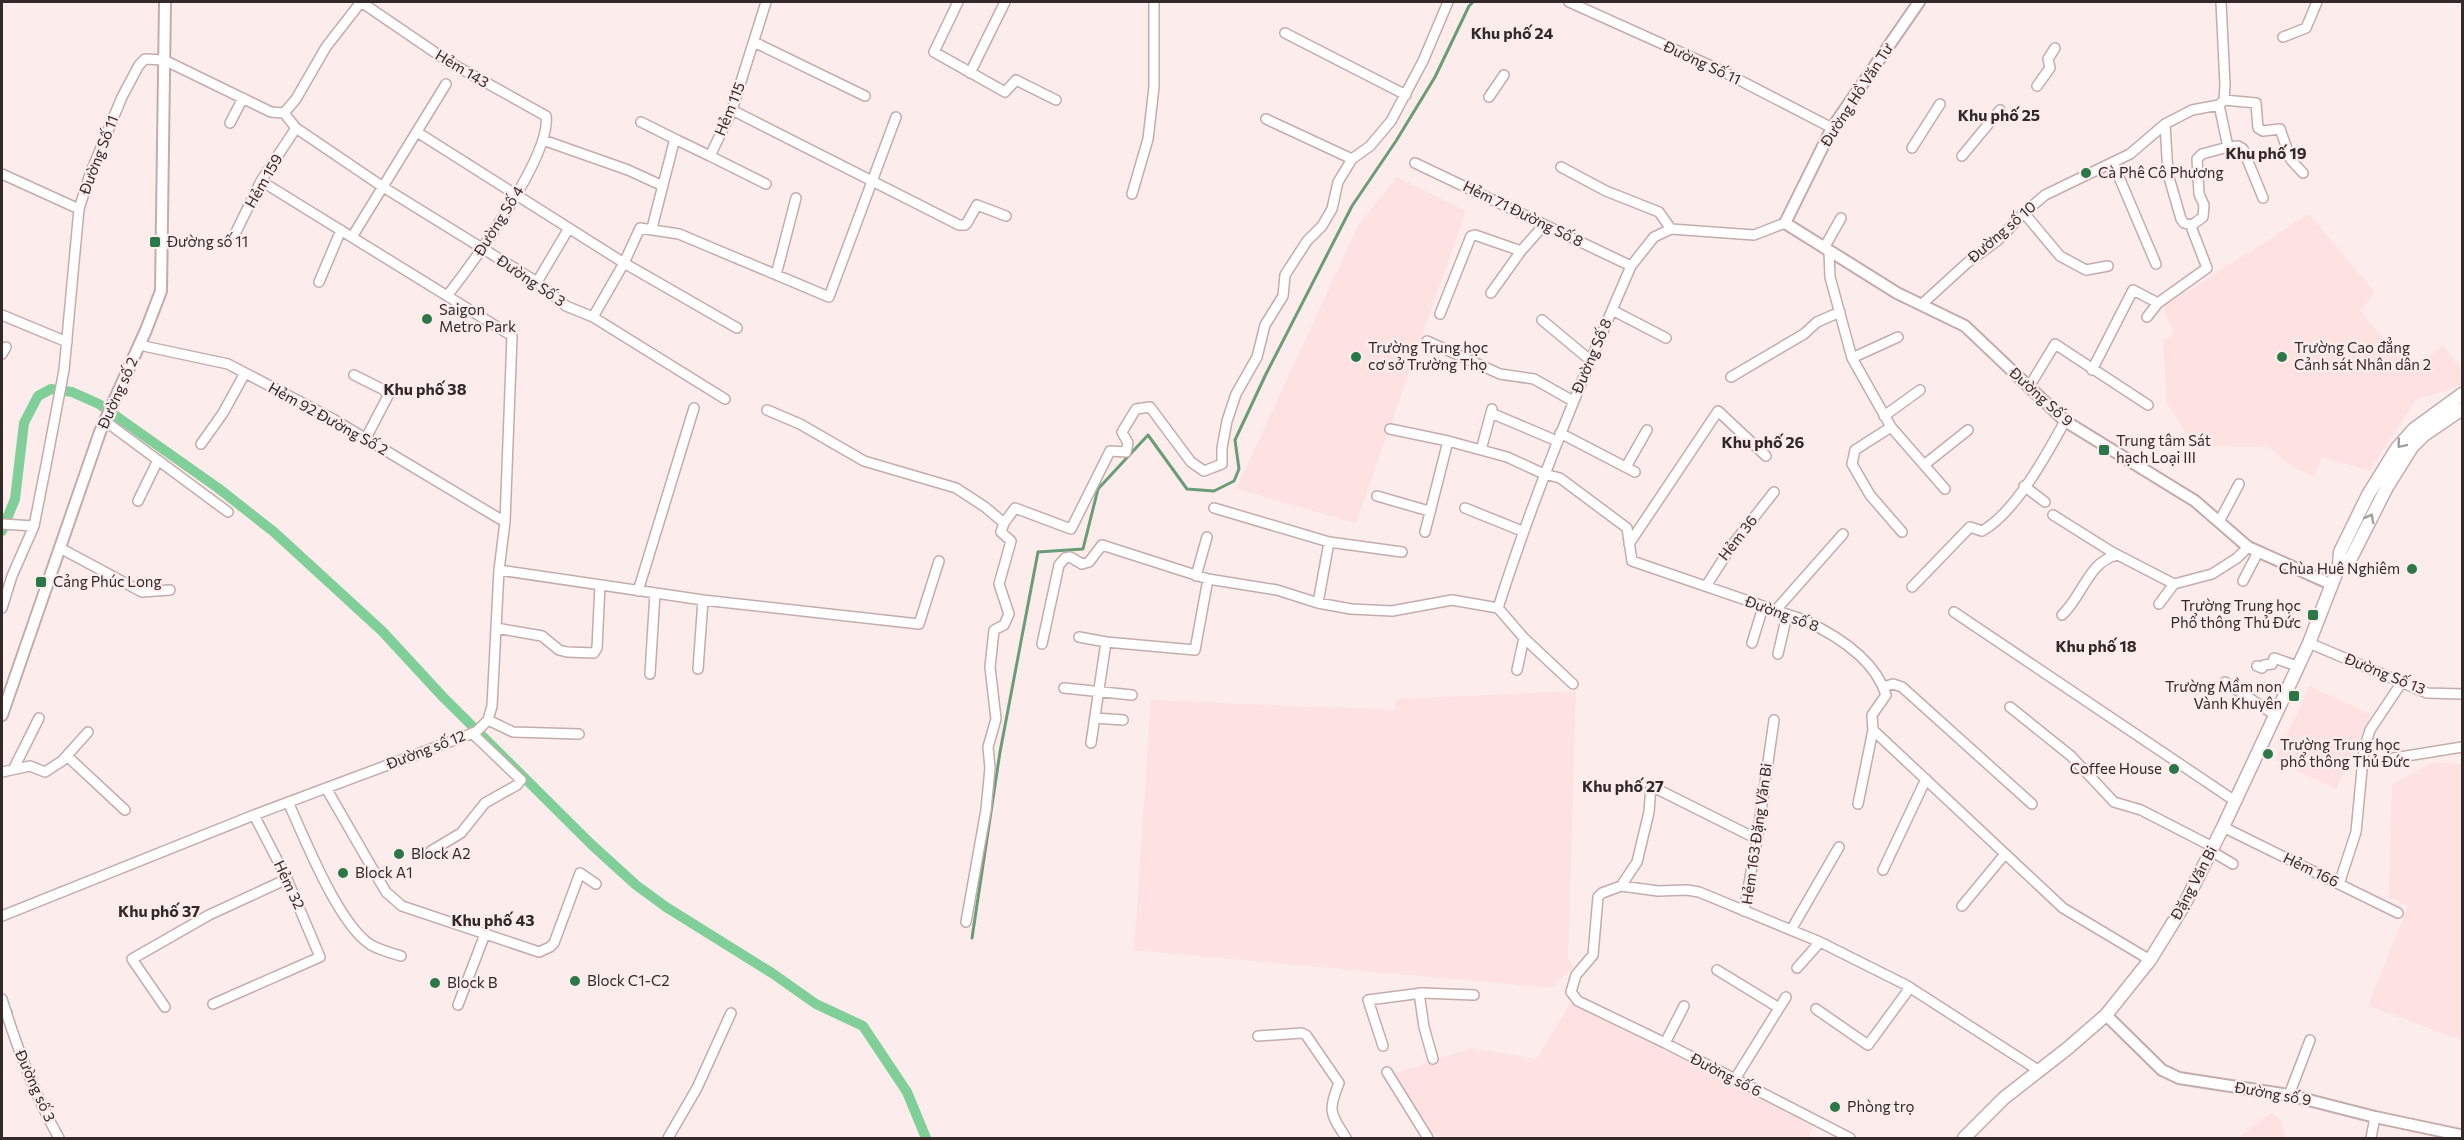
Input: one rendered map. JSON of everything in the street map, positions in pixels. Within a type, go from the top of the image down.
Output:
[{"type":"main road","name":"Đặng Văn Bi","points":[[1964,1138],[2004,1098],[2106,1015],[2150,960],[2184,905],[2223,827],[2309,643],[2339,566],[2340,552],[2368,495],[2397,448],[2414,429],[2463,394]]},
{"type":"main road","name":"Đặng Văn Bi","points":[[2339,566],[2351,558],[2387,487],[2412,447],[2424,435],[2463,409]]},
{"type":"street","points":[[165,2],[164,60],[272,112],[284,113],[296,99],[326,47],[361,2]]},
{"type":"street","name":"Hẻm 143","points":[[361,2],[449,62],[545,115],[547,120],[543,140]]},
{"type":"street","name":"Hẻm 115","points":[[710,156],[732,110],[766,2]]},
{"type":"street","points":[[958,2],[934,52],[1005,92],[1016,80],[1056,100]]},
{"type":"street","points":[[970,73],[1005,2]]},
{"type":"street","points":[[1132,194],[1148,139],[1154,87],[1154,2]]},
{"type":"street","points":[[966,922],[986,810],[990,768],[988,747],[996,719],[990,667],[994,630],[1004,625],[1009,614],[999,584],[1011,541],[1001,532],[1004,523],[1015,508],[1071,529],[1110,451],[1126,452],[1128,443],[1122,432],[1136,409],[1150,407],[1191,462],[1204,471],[1222,464],[1222,448],[1236,394],[1257,357],[1265,325],[1283,296],[1285,275],[1307,241],[1322,226],[1332,209],[1338,182],[1352,159],[1370,146],[1406,95],[1448,2]]},
{"type":"street","name":"Đường Số 11","points":[[1569,2],[1719,69],[1832,128]]},
{"type":"street","name":"Đường Hồ Văn Tư","points":[[1785,223],[1832,128],[1919,2]]},
{"type":"street","points":[[2221,2],[2225,85],[2222,102],[2228,147]]},
{"type":"street","points":[[2283,37],[2306,28],[2317,2]]},
{"type":"street","points":[[1285,33],[1406,95]]},
{"type":"street","points":[[754,42],[865,96]]},
{"type":"street","points":[[2037,86],[2050,68],[2048,59],[2055,48]]},
{"type":"street","name":"Đường Số 11","points":[[2,608],[12,576],[34,526],[63,375],[80,209],[90,174],[122,97],[139,65],[145,58],[164,60]]},
{"type":"street","name":"Đường số 2","points":[[2,715],[105,421],[161,291],[164,60]]},
{"type":"street","points":[[1489,97],[1504,75]]},
{"type":"street","points":[[352,237],[446,84]]},
{"type":"street","points":[[230,123],[243,98]]},
{"type":"street","name":"Đường số 10","points":[[1921,305],[1967,263],[1997,241],[2045,195],[2130,154],[2165,124],[2192,110],[2222,102],[2256,103],[2258,128],[2263,131],[2280,129],[2286,151],[2303,173]]},
{"type":"street","points":[[1912,148],[1940,104]]},
{"type":"street","points":[[732,110],[962,226],[967,223],[977,205],[1006,216]]},
{"type":"street","points":[[1962,156],[2000,110]]},
{"type":"street","name":"Đường Số 3","points":[[284,113],[296,128],[383,187],[537,282],[566,306],[593,317],[724,399]]},
{"type":"street","points":[[593,317],[624,263],[640,228],[652,228],[679,234],[829,297],[896,117]]},
{"type":"street","points":[[1266,119],[1352,159]]},
{"type":"street","points":[[641,122],[766,184]]},
{"type":"street","points":[[2165,124],[2168,174],[2181,219],[2184,223],[2192,225]]},
{"type":"street","name":"Hẻm 159","points":[[235,234],[261,181],[296,128]]},
{"type":"street","points":[[417,132],[624,263],[737,328]]},
{"type":"street","points":[[543,140],[628,170],[663,186]]},
{"type":"street","name":"Đường Số 4","points":[[447,296],[483,249],[534,165],[543,140]]},
{"type":"street","points":[[652,228],[674,142],[677,140]]},
{"type":"street","points":[[2192,225],[2203,217],[2204,213],[2198,185],[2198,156],[2228,147],[2238,146],[2243,149],[2263,198]]},
{"type":"street","name":"Hẻm 71 Đường Số 8","points":[[1415,163],[1630,266]]},
{"type":"street","points":[[2112,163],[2156,264]]},
{"type":"street","points":[[1561,167],[1606,191],[1659,212],[1671,229],[1754,234],[1785,223]]},
{"type":"street","points":[[2,174],[80,209]]},
{"type":"street","points":[[261,181],[512,336],[505,522],[499,570],[492,706],[488,720],[513,732],[579,734]]},
{"type":"street","points":[[776,275],[796,198]]},
{"type":"street","points":[[2024,213],[2060,255],[2086,270],[2108,266]]},
{"type":"street","points":[[1841,218],[1826,249],[1830,277],[1852,358],[1891,427],[1945,489]]},
{"type":"street","name":"Đường Số 9","points":[[1785,223],[1897,293],[1965,326],[2065,421],[2195,501],[2253,549],[2331,584]]},
{"type":"street","points":[[1491,293],[1521,251],[1544,225]]},
{"type":"street","points":[[2147,317],[2158,303],[2206,268],[2192,225]]},
{"type":"street","points":[[537,282],[569,228]]},
{"type":"street","name":"Đường Số 8","points":[[1498,608],[1522,531],[1544,474],[1630,266],[1654,237],[1671,229]]},
{"type":"street","points":[[320,282],[341,230]]},
{"type":"street","points":[[1440,314],[1471,236],[1521,251]]},
{"type":"street","points":[[2092,370],[2133,290],[2158,303]]},
{"type":"street","points":[[1612,310],[1666,338]]},
{"type":"street","points":[[1731,378],[1804,334],[1817,322],[1840,312]]},
{"type":"street","points":[[2,315],[67,342]]},
{"type":"street","points":[[1542,320],[1590,360]]},
{"type":"street","points":[[1852,358],[1898,337]]},
{"type":"street","points":[[1427,341],[1500,374],[1534,379],[1573,401]]},
{"type":"street","points":[[2029,387],[2055,344],[2148,405]]},
{"type":"street","name":"Hẻm 92 Đường Số 2","points":[[139,345],[228,364],[333,419],[505,522]]},
{"type":"street","points":[[201,444],[223,412],[245,373]]},
{"type":"street","points":[[354,375],[384,390],[388,396],[366,438]]},
{"type":"street","points":[[1884,416],[1920,390]]},
{"type":"street","points":[[638,591],[694,408]]},
{"type":"street","points":[[767,410],[800,424],[864,461],[956,488],[1004,523]]},
{"type":"street","points":[[1481,450],[1492,411],[1559,437],[1635,472]]},
{"type":"street","points":[[1629,544],[1718,411],[1766,456]]},
{"type":"street","points":[[105,421],[228,512]]},
{"type":"street","points":[[1912,587],[1970,528],[1982,531],[1996,523],[2024,486],[2065,421]]},
{"type":"street","points":[[1891,427],[1855,450],[1852,464],[1870,495],[1902,532]]},
{"type":"street","name":"Đường số 8","points":[[1390,429],[1448,441],[1507,457],[1544,474],[1560,478],[1627,528],[1632,561],[1804,620],[1830,632],[1874,669],[1883,687]]},
{"type":"street","points":[[1626,467],[1647,430]]},
{"type":"street","points":[[1924,465],[1968,430]]},
{"type":"street","points":[[1425,532],[1448,441]]},
{"type":"street","points":[[138,501],[158,459]]},
{"type":"street","points":[[2220,522],[2239,484]]},
{"type":"street","points":[[2024,486],[2045,502]]},
{"type":"street","name":"Hẻm 36","points":[[1706,586],[1733,544],[1774,492]]},
{"type":"street","points":[[1377,496],[1429,511]]},
{"type":"street","points":[[1214,508],[1329,542],[1402,552]]},
{"type":"street","points":[[1465,508],[1522,531]]},
{"type":"street","points":[[2053,515],[2117,555],[2174,584]]},
{"type":"street","points":[[2,524],[34,526]]},
{"type":"street","points":[[1775,611],[1843,534]]},
{"type":"street","points":[[1196,576],[1207,537]]},
{"type":"street","points":[[1318,603],[1329,542]]},
{"type":"street","points":[[1042,644],[1059,565],[1065,558],[1070,557],[1082,564],[1089,562],[1102,545],[1196,576],[1277,590],[1318,603],[1351,609],[1392,611],[1452,600],[1498,608],[1524,638],[1573,684]]},
{"type":"street","points":[[60,548],[142,592],[170,590]]},
{"type":"street","points":[[2243,581],[2253,549]]},
{"type":"street","points":[[2159,604],[2174,584],[2212,574],[2253,549]]},
{"type":"street","points":[[2062,615],[2072,606],[2099,563],[2106,557],[2117,555]]},
{"type":"street","points":[[499,570],[704,600],[919,624],[939,561]]},
{"type":"street","points":[[1079,637],[1106,642],[1195,650],[1208,579]]},
{"type":"street","points":[[496,628],[542,636],[559,650],[594,653],[597,648],[600,585]]},
{"type":"street","points":[[650,674],[655,593]]},
{"type":"street","points":[[698,669],[704,600]]},
{"type":"street","points":[[1752,643],[1763,607]]},
{"type":"street","points":[[1954,612],[2235,801]]},
{"type":"street","points":[[1778,654],[1787,615]]},
{"type":"street","points":[[1517,670],[1524,638]]},
{"type":"street","points":[[1091,743],[1106,642]]},
{"type":"street","name":"Đường Số 13","points":[[2309,643],[2427,693],[2463,694]]},
{"type":"street","points":[[2257,666],[2262,668],[2264,665],[2272,664],[2274,658],[2297,666]]},
{"type":"street","points":[[2225,682],[2275,715]]},
{"type":"street","points":[[2339,884],[2356,832],[2364,749],[2370,730],[2402,682]]},
{"type":"street","points":[[1858,804],[1873,730],[1872,715],[1886,695],[1883,687],[1893,684],[1902,687],[2032,804]]},
{"type":"street","points":[[1064,688],[1132,695]]},
{"type":"street","points":[[2010,707],[2064,749],[2114,802],[2140,810],[2212,849],[2233,864]]},
{"type":"street","points":[[14,768],[39,718]]},
{"type":"street","points":[[1095,718],[1123,720]]},
{"type":"street","name":"Đường số 12","points":[[2,916],[254,815],[474,732],[488,720]]},
{"type":"street","name":"Hẻm 163 Đặng Văn Bi","points":[[1774,720],[1744,911],[1820,942],[1909,989],[2037,1070]]},
{"type":"street","points":[[1873,730],[2063,908],[2150,960]]},
{"type":"street","points":[[2,772],[30,766],[45,772],[67,756],[88,732]]},
{"type":"street","points":[[431,851],[461,832],[484,803],[517,785],[521,780],[474,732]]},
{"type":"street","points":[[2394,758],[2463,747]]},
{"type":"street","points":[[67,756],[125,810]]},
{"type":"street","points":[[1883,870],[1926,779]]},
{"type":"street","points":[[1744,911],[1687,890],[1658,891],[1621,886],[1637,862],[1649,812],[1650,786],[1757,839]]},
{"type":"street","points":[[327,788],[386,892],[395,903],[539,952],[544,951],[554,942],[580,873],[596,884]]},
{"type":"street","points":[[288,802],[324,879],[352,926],[371,945],[401,956]]},
{"type":"street","name":"Hẻm 32","points":[[213,1004],[320,957],[287,879],[254,815]]},
{"type":"street","name":"Hẻm 166","points":[[2223,827],[2398,913]]},
{"type":"street","points":[[1791,930],[1839,847]]},
{"type":"street","points":[[1962,906],[2005,854]]},
{"type":"street","points":[[165,1007],[132,959],[209,915],[287,879]]},
{"type":"street","name":"Đường số 6","points":[[1621,886],[1602,893],[1598,897],[1593,955],[1576,975],[1571,992],[1578,1001],[1850,1138]]},
{"type":"street","points":[[458,1005],[485,934]]},
{"type":"street","points":[[1797,968],[1820,942]]},
{"type":"street","points":[[1718,969],[1779,1008]]},
{"type":"street","points":[[1816,1009],[1868,1045],[1909,989]]},
{"type":"street","points":[[1383,1046],[1368,1000],[1419,993],[1474,995]]},
{"type":"street","points":[[1419,993],[1424,1027],[1433,1059]]},
{"type":"street","points":[[1735,1079],[1786,997]]},
{"type":"street","name":"Đường số 3","points":[[2,999],[22,1062],[59,1138]]},
{"type":"street","points":[[1665,1043],[1684,1006]]},
{"type":"street","points":[[668,1138],[697,1088],[731,1012]]},
{"type":"street","name":"Đường số 9","points":[[2106,1015],[2162,1070],[2179,1078],[2289,1095],[2461,1136]]},
{"type":"street","points":[[1258,1036],[1302,1033],[1306,1035],[1339,1083],[1333,1097],[1331,1113],[1346,1138]]},
{"type":"street","points":[[2289,1095],[2310,1040]]},
{"type":"street","points":[[1387,1072],[1428,1138]]},
{"type":"street","points":[[2371,1138],[2375,1117]]},
{"type":"shaded area","name":"Trường Trung học cơ sở Trường Thọ","points":[[1397,177],[1466,211],[1356,523],[1236,489],[1358,226]]},
{"type":"shaded area","name":"Trường Cao đẳng Cảnh sát Nhân dân 2","points":[[2309,214],[2374,291],[2360,311],[2411,370],[2443,345],[2462,370],[2462,385],[2416,400],[2370,471],[2322,457],[2314,477],[2291,466],[2269,447],[2194,446],[2167,403],[2163,340],[2171,336],[2173,331],[2163,307]]},
{"type":"shaded area","points":[[2310,686],[2371,715],[2336,789],[2275,760]]},
{"type":"shaded area","points":[[1576,691],[1568,959],[1574,966],[1552,988],[1134,950],[1151,700],[1395,710],[1396,699]]},
{"type":"shaded area","name":"Trường Trung học phổ thông Thủ Đức","points":[[2433,762],[2462,764],[2462,1040],[2368,1006],[2408,906],[2389,897],[2392,784]]},
{"type":"shaded area","points":[[1570,1003],[1813,1126],[1809,1138],[1442,1138],[1426,1130],[1394,1074],[1471,1048],[1537,1059]]},
{"type":"shaded area","points":[[2271,1113],[2281,1120],[2285,1138],[2238,1138]]},
{"type":"waterway","points":[[972,938],[1000,752],[1038,552],[1083,549],[1098,489],[1148,435],[1187,489],[1214,491],[1234,481],[1239,469],[1235,440],[1266,374],[1352,206],[1396,141],[1435,77],[1473,2]]},
{"type":"waterway","points":[[2,531],[15,499],[24,423],[38,396],[51,389],[72,392],[99,404],[218,488],[274,532],[382,631],[443,697],[592,845],[636,885],[666,907],[772,973],[816,1004],[863,1026],[907,1092],[926,1138]]},
{"type":"place","name":"Cà Phê Cô Phương","points":[[2086,173]]},
{"type":"place","name":"Đường số 11","points":[[155,242]]},
{"type":"place","name":"Saigon Metro Park","points":[[427,319]]},
{"type":"place","name":"Trường Trung học cơ sở Trường Thọ","points":[[1356,357]]},
{"type":"place","name":"Trường Cao đẳng Cảnh sát Nhân dân 2","points":[[2282,357]]},
{"type":"place","name":"Trung tâm Sát hạch Loại III","points":[[2104,450]]},
{"type":"place","name":"Chùa Huê Nghiêm","points":[[2412,569]]},
{"type":"place","name":"Cảng Phúc Long","points":[[41,582]]},
{"type":"place","name":"Trường Trung học Phổ thông Thủ Đức","points":[[2313,615]]},
{"type":"place","name":"Trường Mầm non Vành Khuyên","points":[[2294,696]]},
{"type":"place","name":"Trường Trung học phổ thông Thủ Đức","points":[[2268,754]]},
{"type":"place","name":"Coffee House","points":[[2174,769]]},
{"type":"place","name":"Block A2","points":[[399,854]]},
{"type":"place","name":"Block A1","points":[[343,873]]},
{"type":"place","name":"Block C1-C2","points":[[575,981]]},
{"type":"place","name":"Block B","points":[[435,983]]},
{"type":"place","name":"Phòng trọ","points":[[1835,1107]]},
{"type":"district","name":"Khu phố 24","points":[[1512,33]]},
{"type":"district","name":"Khu phố 25","points":[[1999,115]]},
{"type":"district","name":"Khu phố 19","points":[[2266,153]]},
{"type":"district","name":"Khu phố 38","points":[[425,389]]},
{"type":"district","name":"Khu phố 26","points":[[1763,442]]},
{"type":"district","name":"Khu phố 18","points":[[2096,646]]},
{"type":"district","name":"Khu phố 27","points":[[1623,786]]},
{"type":"district","name":"Khu phố 37","points":[[159,911]]},
{"type":"district","name":"Khu phố 43","points":[[493,920]]}]
